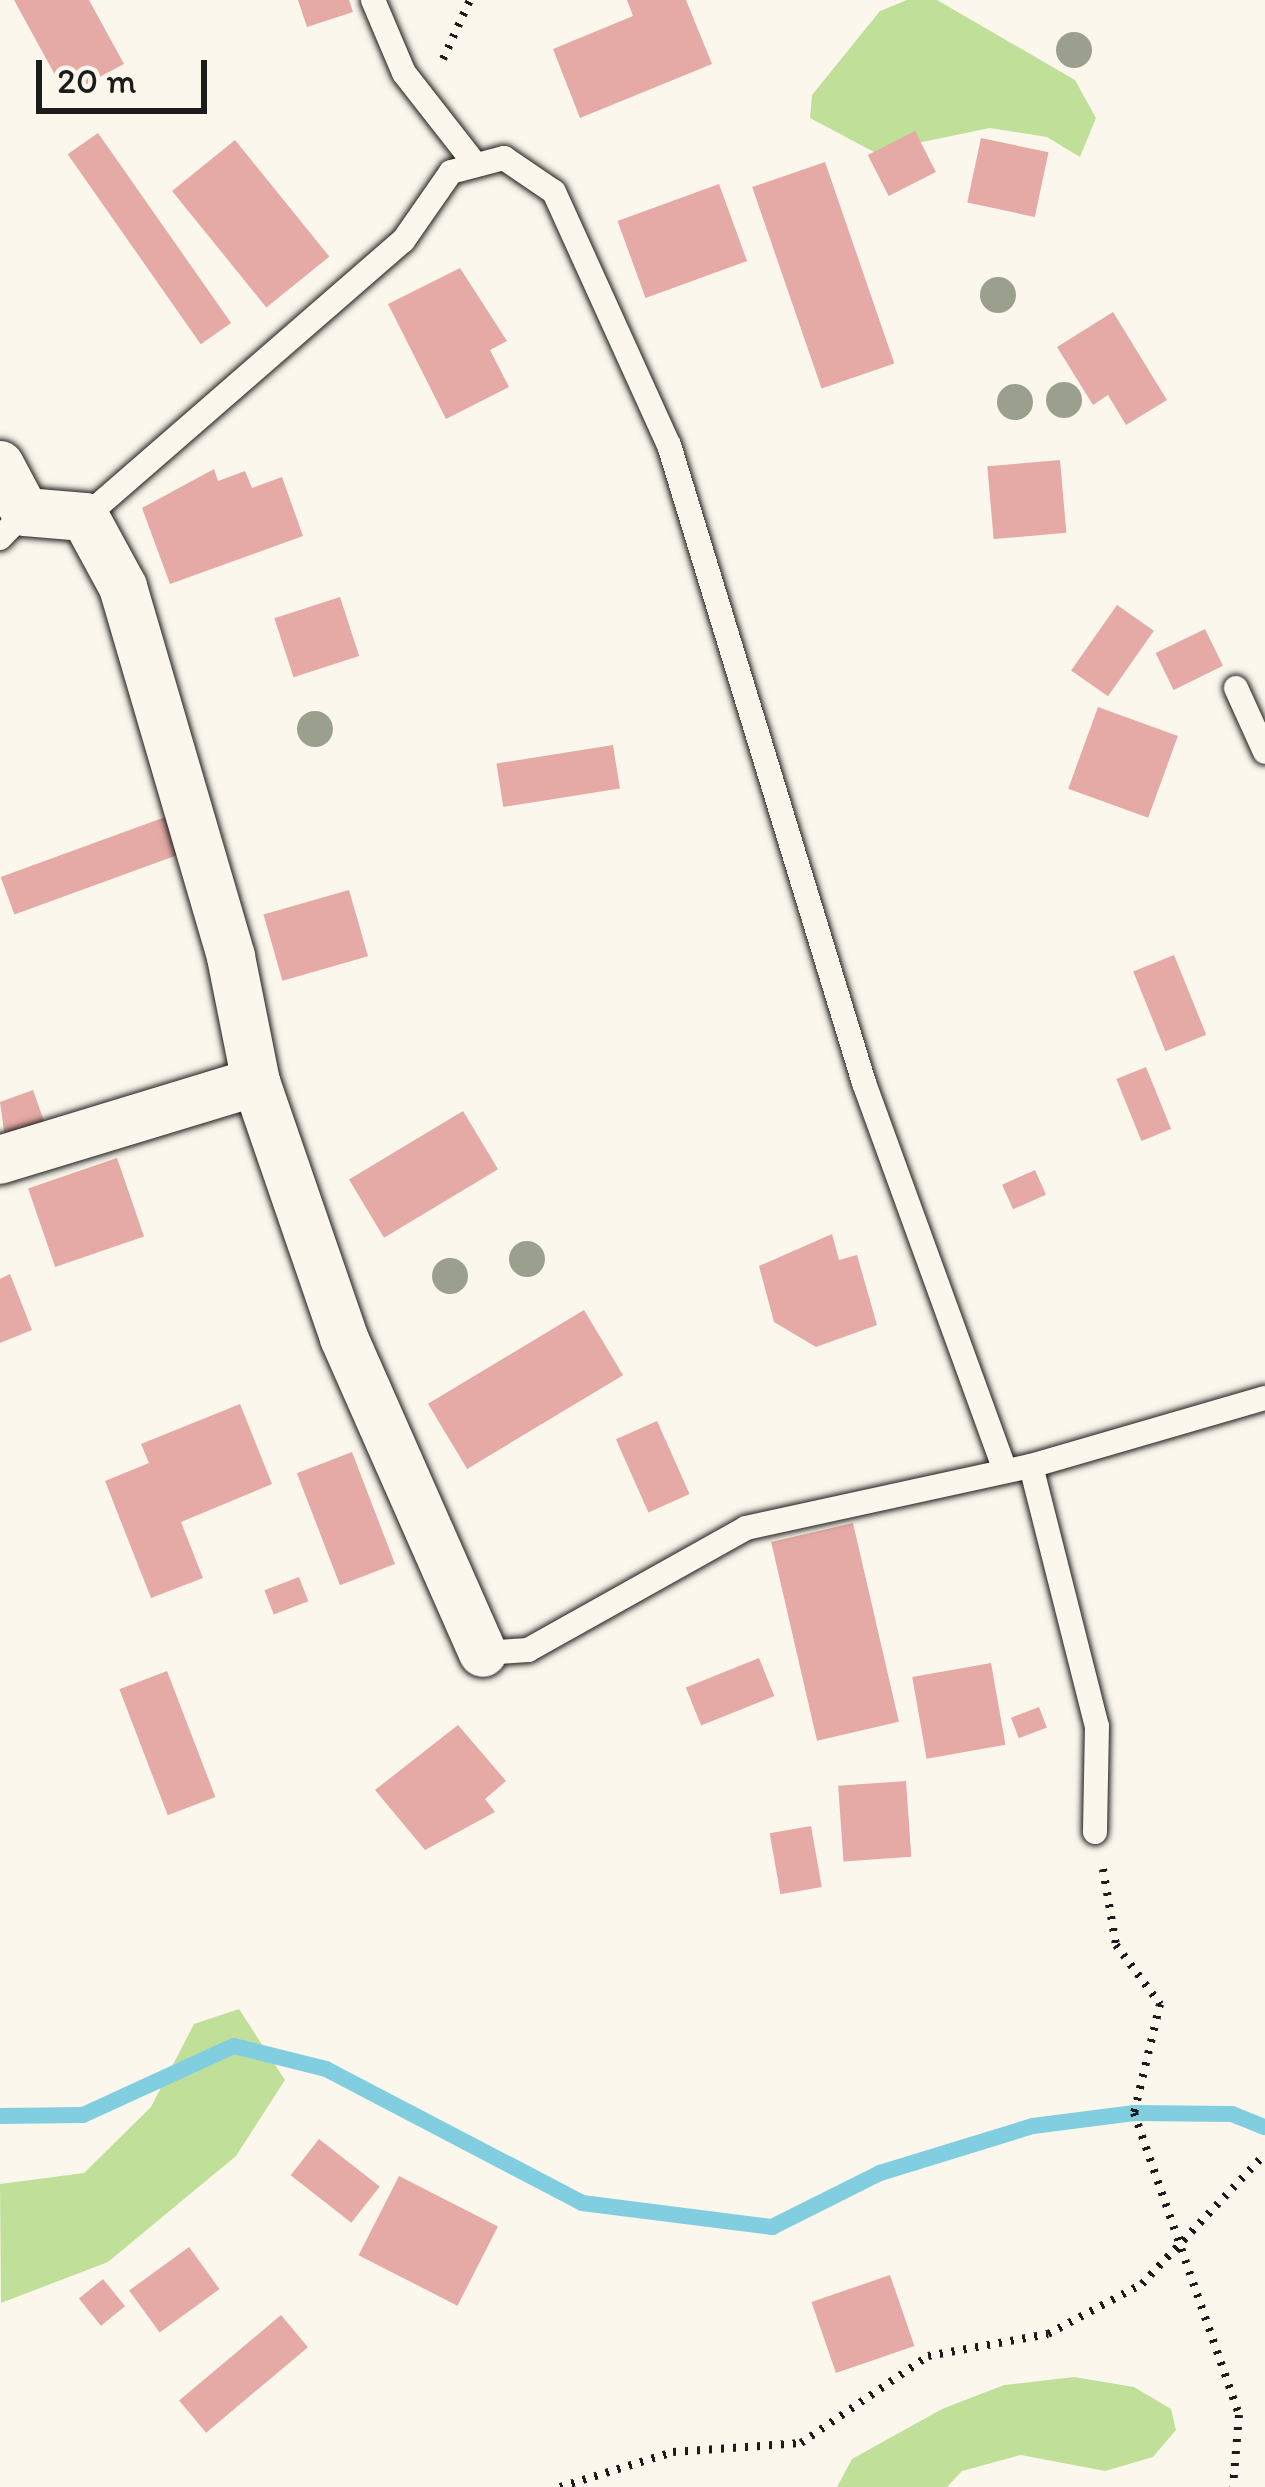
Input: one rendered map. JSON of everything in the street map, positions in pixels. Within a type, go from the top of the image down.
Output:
[{"type":"street","points":[[0,465],[12,525],[85,517],[123,587],[231,957],[256,1082],[344,1338],[483,1653]]},
{"type":"street","points":[[0,1160],[256,1082]]},
{"type":"lane","points":[[373,0],[423,96],[475,164]]},
{"type":"lane","points":[[85,517],[351,290],[452,172],[504,158],[554,192],[669,445],[864,1083],[1004,1467]]},
{"type":"lane","points":[[1235,688],[1265,752]]},
{"type":"lane","points":[[483,1653],[528,1650],[746,1528],[1004,1467],[1031,1466],[1265,1398]]},
{"type":"lane","points":[[1031,1466],[1097,1726],[1095,1832]]},
{"type":"path","points":[[423,96],[470,0]]},
{"type":"path","points":[[1095,1832],[1116,1946],[1160,2004],[1134,2113],[1239,2415],[1233,2487]]},
{"type":"path","points":[[560,2487],[673,2452],[801,2443],[928,2356],[1048,2335],[1130,2294],[1265,2154]]},
{"type":"green space","points":[[907,0],[937,0],[1075,80],[1096,118],[1080,157],[1047,137],[990,128],[874,152],[810,118],[812,95],[880,11]]},
{"type":"green space","points":[[239,2009],[285,2080],[236,2156],[108,2262],[1,2303],[0,2184],[84,2173],[151,2107],[194,2024]]},
{"type":"green space","points":[[1074,2377],[1134,2387],[1171,2409],[1176,2430],[1153,2457],[1105,2471],[1021,2455],[962,2471],[947,2487],[837,2487],[852,2459],[942,2409],[1004,2385]]},
{"type":"building","points":[[14,0],[89,0],[124,64],[66,95]]},
{"type":"building","points":[[298,0],[349,0],[353,12],[307,27]]},
{"type":"building","points":[[627,0],[686,0],[712,64],[580,118],[553,49],[633,16]]},
{"type":"building","points":[[915,131],[936,172],[889,196],[868,155]]},
{"type":"building","points":[[98,133],[231,323],[201,344],[68,154]]},
{"type":"building","points":[[981,138],[1048,152],[1035,217],[967,203]]},
{"type":"building","points":[[235,140],[329,257],[266,308],[172,191]]},
{"type":"building","points":[[825,162],[894,363],[822,388],[752,187]]},
{"type":"building","points":[[719,184],[747,261],[646,298],[618,221]]},
{"type":"building","points":[[460,268],[507,341],[490,350],[509,387],[446,419],[388,304]]},
{"type":"building","points":[[1113,312],[1167,400],[1126,425],[1108,395],[1093,405],[1057,347]]},
{"type":"building","points":[[1060,460],[1066,533],[994,539],[987,466]]},
{"type":"building","points":[[214,469],[218,481],[245,471],[252,488],[282,477],[303,536],[170,584],[142,508]]},
{"type":"building","points":[[340,597],[359,656],[294,677],[274,618]]},
{"type":"building","points":[[1117,605],[1154,631],[1108,696],[1071,671]]},
{"type":"building","points":[[1205,629],[1223,666],[1174,690],[1156,653]]},
{"type":"building","points":[[1098,707],[1178,736],[1148,818],[1068,789]]},
{"type":"building","points":[[613,745],[620,788],[503,807],[496,763]]},
{"type":"building","points":[[168,816],[182,854],[14,914],[1,877]]},
{"type":"building","points":[[349,890],[368,956],[282,981],[263,915]]},
{"type":"building","points":[[1174,955],[1206,1035],[1165,1051],[1133,971]]},
{"type":"building","points":[[1146,1067],[1171,1129],[1141,1141],[1116,1079]]},
{"type":"building","points":[[33,1090],[45,1124],[5,1138],[0,1102]]},
{"type":"building","points":[[463,1111],[498,1169],[384,1238],[349,1180]]},
{"type":"building","points":[[117,1158],[144,1236],[55,1267],[28,1189]]},
{"type":"building","points":[[1035,1170],[1046,1195],[1013,1209],[1002,1185]]},
{"type":"building","points":[[832,1234],[839,1260],[857,1255],[877,1325],[816,1347],[774,1322],[759,1266]]},
{"type":"building","points":[[10,1274],[32,1330],[0,1343],[0,1279]]},
{"type":"building","points":[[584,1310],[623,1375],[467,1469],[428,1404]]},
{"type":"building","points":[[240,1404],[272,1484],[181,1522],[203,1578],[151,1598],[105,1481],[149,1463],[141,1444]]},
{"type":"building","points":[[657,1421],[690,1494],[648,1512],[616,1439]]},
{"type":"building","points":[[352,1452],[395,1564],[340,1585],[297,1473]]},
{"type":"building","points":[[853,1523],[899,1722],[817,1741],[771,1542]]},
{"type":"building","points":[[299,1577],[308,1601],[274,1615],[264,1590]]},
{"type":"building","points":[[759,1658],[774,1696],[701,1726],[686,1688]]},
{"type":"building","points":[[991,1663],[1005,1745],[927,1759],[912,1677]]},
{"type":"building","points":[[167,1671],[215,1797],[168,1815],[119,1689]]},
{"type":"building","points":[[1039,1707],[1047,1728],[1019,1738],[1011,1718]]},
{"type":"building","points":[[458,1725],[506,1781],[485,1799],[495,1812],[425,1850],[375,1790]]},
{"type":"building","points":[[906,1781],[911,1857],[843,1862],[838,1786]]},
{"type":"building","points":[[811,1826],[822,1887],[780,1894],[770,1833]]},
{"type":"building","points":[[319,2139],[380,2186],[351,2223],[291,2175]]},
{"type":"building","points":[[399,2176],[498,2226],[457,2306],[359,2255]]},
{"type":"building","points":[[189,2247],[220,2289],[160,2333],[129,2290]]},
{"type":"building","points":[[890,2275],[914,2346],[836,2373],[812,2302]]},
{"type":"building","points":[[103,2279],[125,2306],[101,2326],[79,2299]]},
{"type":"building","points":[[281,2315],[308,2347],[206,2433],[179,2400]]},
{"type":"waterway","points":[[0,2116],[83,2115],[234,2046],[326,2069],[582,2203],[772,2227],[880,2173],[1033,2126],[1134,2113],[1232,2114],[1265,2127]]}]
